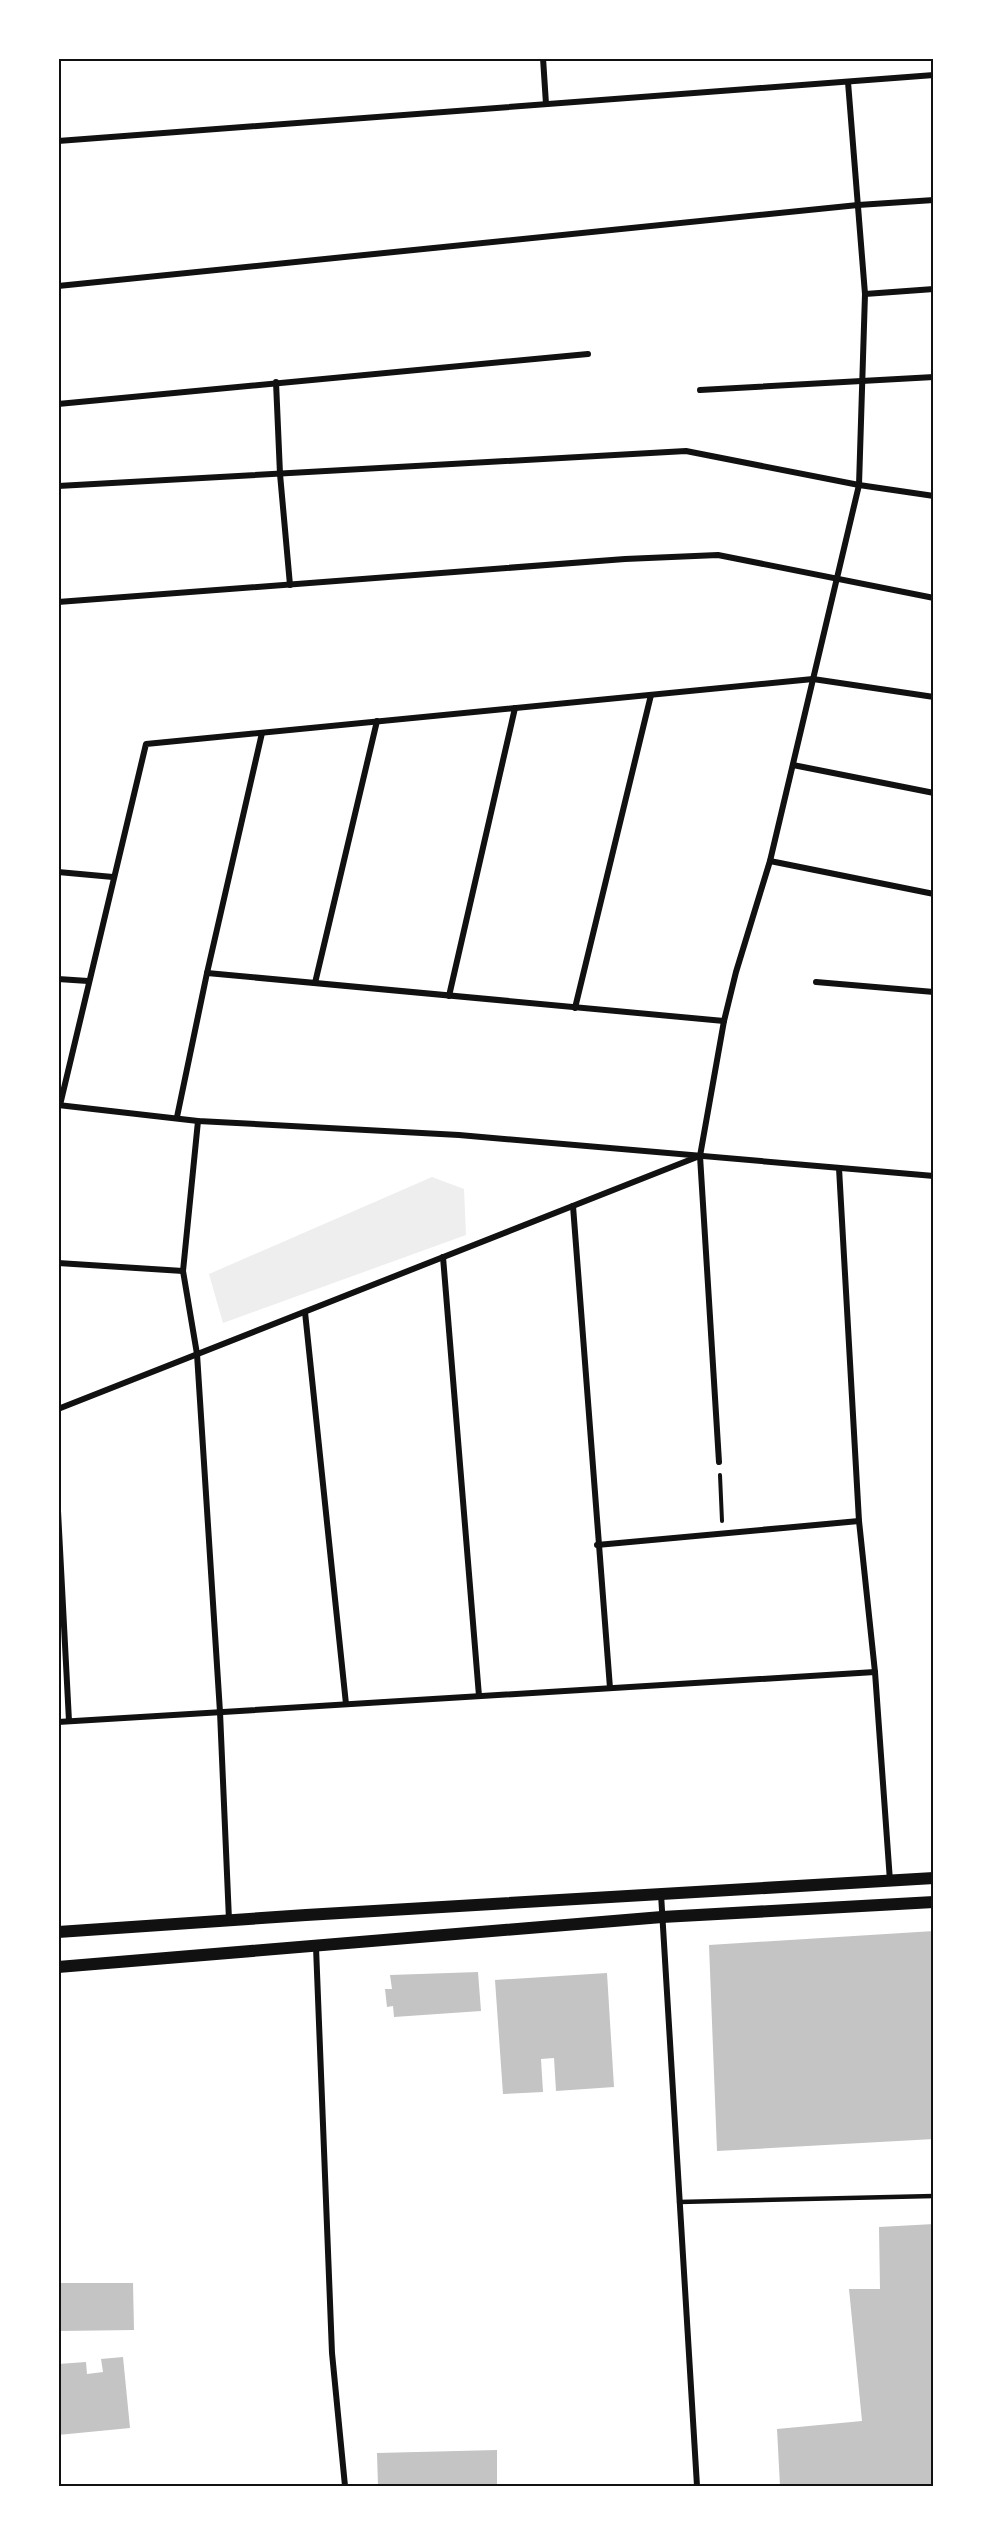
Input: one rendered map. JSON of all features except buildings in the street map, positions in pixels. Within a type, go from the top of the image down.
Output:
[{"type":"main road","points":[[58,1932],[933,1878]]},
{"type":"main road","points":[[58,1967],[662,1917],[933,1902]]},
{"type":"street","points":[[543,58],[546,104]]},
{"type":"street","points":[[58,141],[933,75]]},
{"type":"street","points":[[719,1462],[700,1156],[724,1021],[736,972],[770,861],[859,485],[865,294],[848,82]]},
{"type":"street","points":[[58,286],[858,205],[933,200]]},
{"type":"street","points":[[865,294],[933,289]]},
{"type":"street","points":[[58,404],[588,354]]},
{"type":"street","points":[[700,390],[933,377]]},
{"type":"street","points":[[276,382],[280,474],[290,585]]},
{"type":"street","points":[[58,486],[686,451],[859,485],[933,496]]},
{"type":"street","points":[[58,602],[625,559],[718,555],[933,598]]},
{"type":"street","points":[[933,697],[813,679],[146,744],[59,1105],[198,1120],[459,1135],[933,1176]]},
{"type":"street","points":[[575,1008],[651,695]]},
{"type":"street","points":[[449,996],[515,708]]},
{"type":"street","points":[[315,984],[377,722]]},
{"type":"street","points":[[177,1117],[262,733]]},
{"type":"street","points":[[793,765],[933,793]]},
{"type":"street","points":[[770,861],[933,894]]},
{"type":"street","points":[[58,872],[113,877]]},
{"type":"street","points":[[207,974],[724,1021]]},
{"type":"street","points":[[58,979],[88,981]]},
{"type":"street","points":[[816,982],[933,992]]},
{"type":"street","points":[[198,1120],[183,1271],[197,1354],[220,1712],[229,1921]]},
{"type":"street","points":[[58,1409],[700,1156]]},
{"type":"street","points":[[839,1168],[859,1521],[875,1672],[890,1882]]},
{"type":"street","points":[[573,1206],[597,1545],[610,1688]]},
{"type":"street","points":[[443,1257],[479,1696]]},
{"type":"street","points":[[58,1263],[183,1271]]},
{"type":"street","points":[[304,1312],[346,1704]]},
{"type":"street","points":[[58,1511],[69,1721]]},
{"type":"street","points":[[597,1545],[859,1521]]},
{"type":"street","points":[[58,1722],[875,1672]]},
{"type":"street","points":[[661,1894],[697,2487]]},
{"type":"street","points":[[316,1947],[332,2354],[345,2487]]},
{"type":"lane","points":[[679,2202],[933,2196]]},
{"type":"path","points":[[719,1462],[723,1534]]},
{"type":"shaded area","points":[[432,1177],[464,1189],[466,1235],[223,1323],[209,1274]]}]
